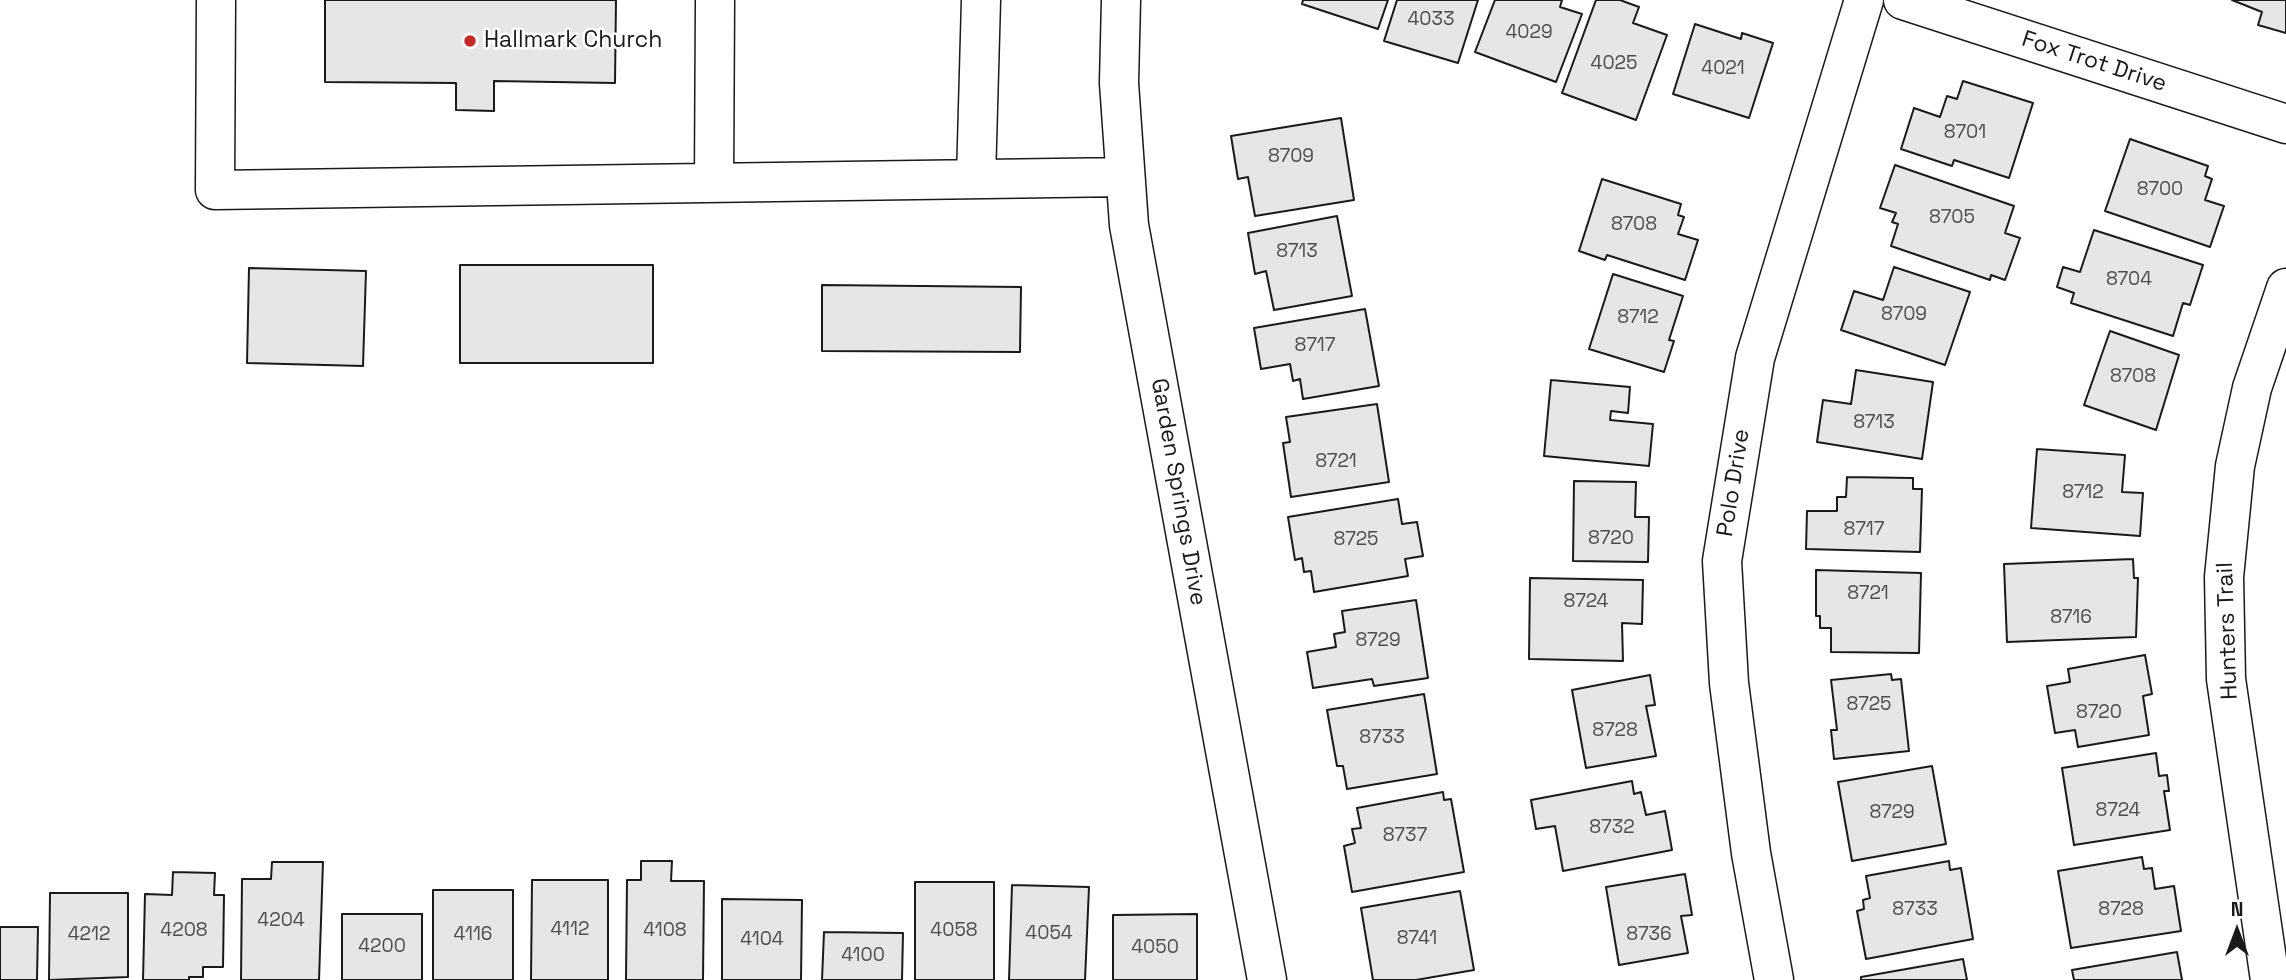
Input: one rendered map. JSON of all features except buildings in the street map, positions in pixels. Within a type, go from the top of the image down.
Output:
[{"type":"street","points":[[216,0],[215,190],[1125,177]]},
{"type":"street","points":[[714,183],[715,0]]},
{"type":"street","points":[[976,179],[981,0]]},
{"type":"street","name":"Garden Springs Drive","points":[[1121,0],[1119,83],[1129,225],[1267,980]]},
{"type":"street","name":"Polo Drive","points":[[1774,980],[1751,853],[1729,683],[1722,561],[1755,358],[1864,0]]},
{"type":"street","name":"Fox Trot Drive","points":[[1903,0],[2286,124]]},
{"type":"street","name":"Hunters Trail","points":[[2270,980],[2226,679],[2224,577],[2235,466],[2249,401],[2286,288]]},
{"type":"place","name":"Hallmark Church","points":[[470,41]]}]
